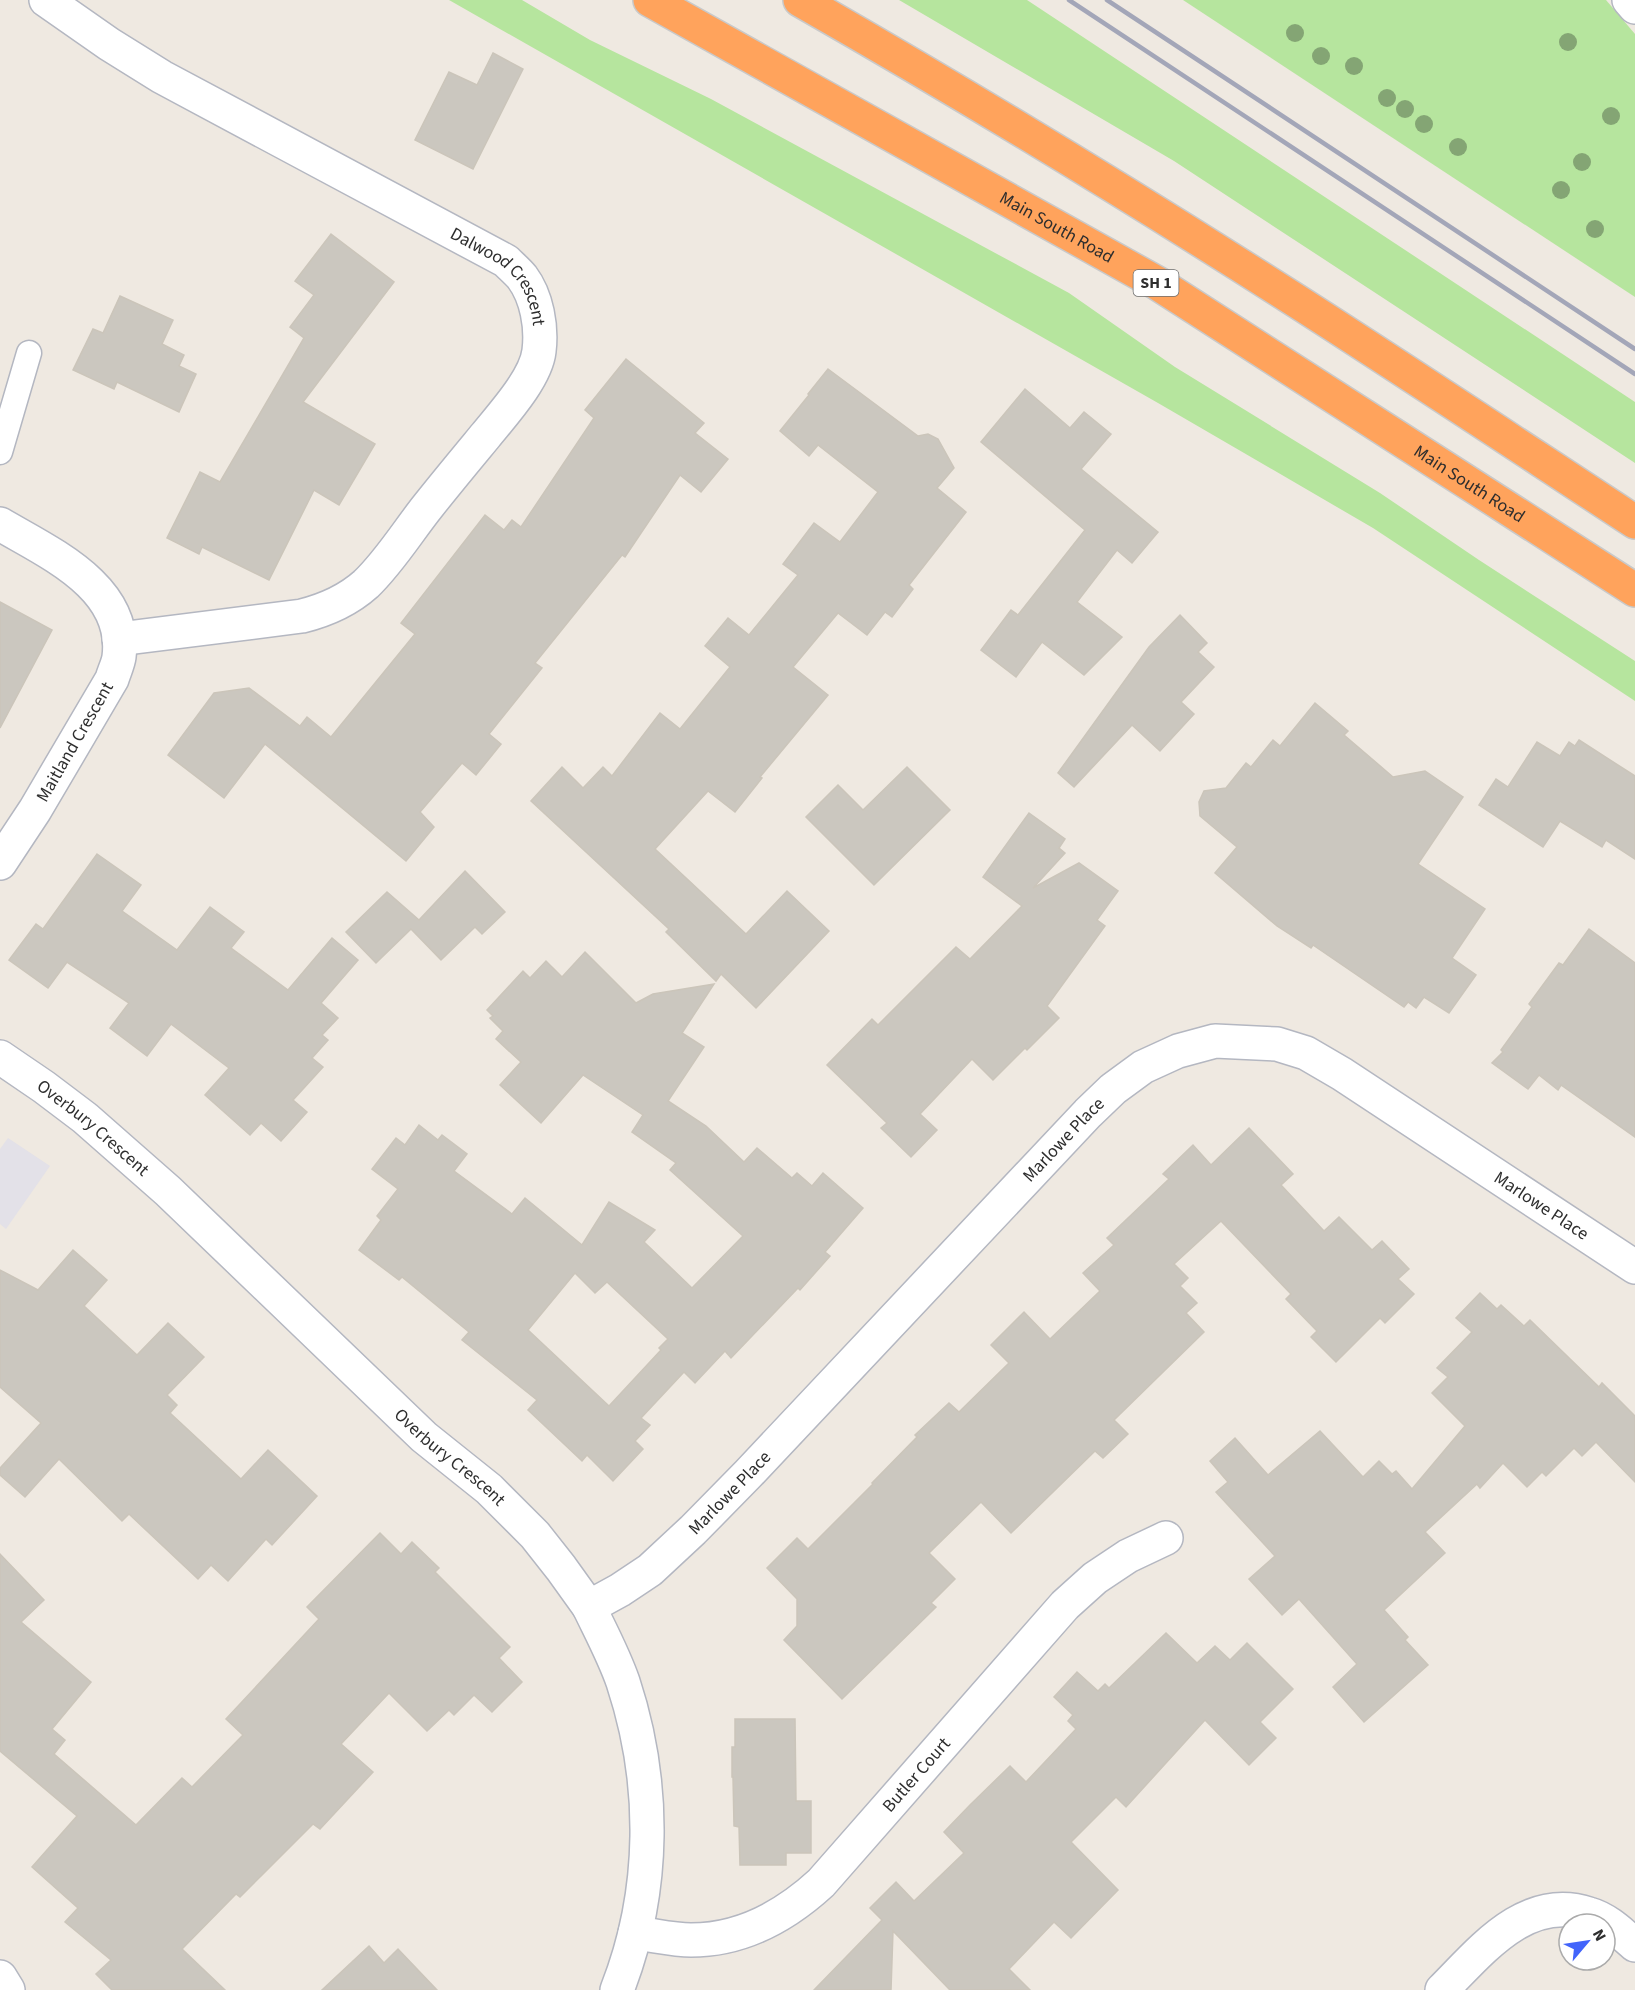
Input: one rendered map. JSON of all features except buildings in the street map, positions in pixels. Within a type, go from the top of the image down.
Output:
[{"type":"highway","name":"Main South Road","points":[[650,0],[1157,283],[1635,590]]},
{"type":"highway","points":[[800,0],[959,91],[1147,207],[1297,301],[1635,522]]},
{"type":"street","name":"Dalwood Crescent","points":[[46,0],[109,44],[162,77],[506,261],[522,278],[534,299],[539,326],[539,353],[529,378],[513,402],[384,564],[366,584],[346,599],[326,610],[302,616],[119,639]]},
{"type":"street","points":[[1629,0],[1635,7]]},
{"type":"street","name":"Maitland Crescent","points":[[0,524],[79,572],[93,585],[105,600],[114,619],[119,639],[119,658],[112,679],[35,810],[0,863]]},
{"type":"street","name":"Marlowe Place","points":[[589,1607],[650,1570],[685,1538],[1113,1089],[1143,1067],[1178,1051],[1215,1041],[1252,1041],[1277,1044],[1306,1053],[1352,1080],[1635,1267]]},
{"type":"street","name":"Overbury Crescent","points":[[0,1057],[86,1118],[168,1191],[424,1437],[489,1489],[535,1535],[589,1607],[622,1680],[633,1715],[643,1761],[646,1804],[644,1886],[635,1933],[617,1990]]},
{"type":"street","name":"Butler Court","points":[[635,1933],[690,1940],[719,1937],[747,1930],[774,1919],[801,1902],[821,1883],[1065,1605],[1095,1578],[1128,1556],[1166,1538]]},
{"type":"street","points":[[1442,1990],[1497,1936],[1511,1925],[1539,1912],[1563,1910],[1589,1914],[1611,1925],[1635,1945]]},
{"type":"street","points":[[0,1977],[8,1990]]},
{"type":"lane","points":[[0,452],[29,353]]},
{"type":"shaded area","points":[[8,1138],[50,1166],[6,1229],[0,1224],[0,1149]]},
{"type":"green space","points":[[449,0],[522,0],[590,40],[711,99],[1069,293],[1175,367],[1380,493],[1635,661],[1635,701],[1373,528],[1158,403]]},
{"type":"green space","points":[[899,0],[1027,0],[1635,402],[1635,463],[1174,161]]},
{"type":"green space","points":[[1183,0],[1606,0],[1635,34],[1635,297]]},
{"type":"railway","points":[[1069,0],[1635,374]]},
{"type":"railway","points":[[1107,0],[1635,349]]}]
